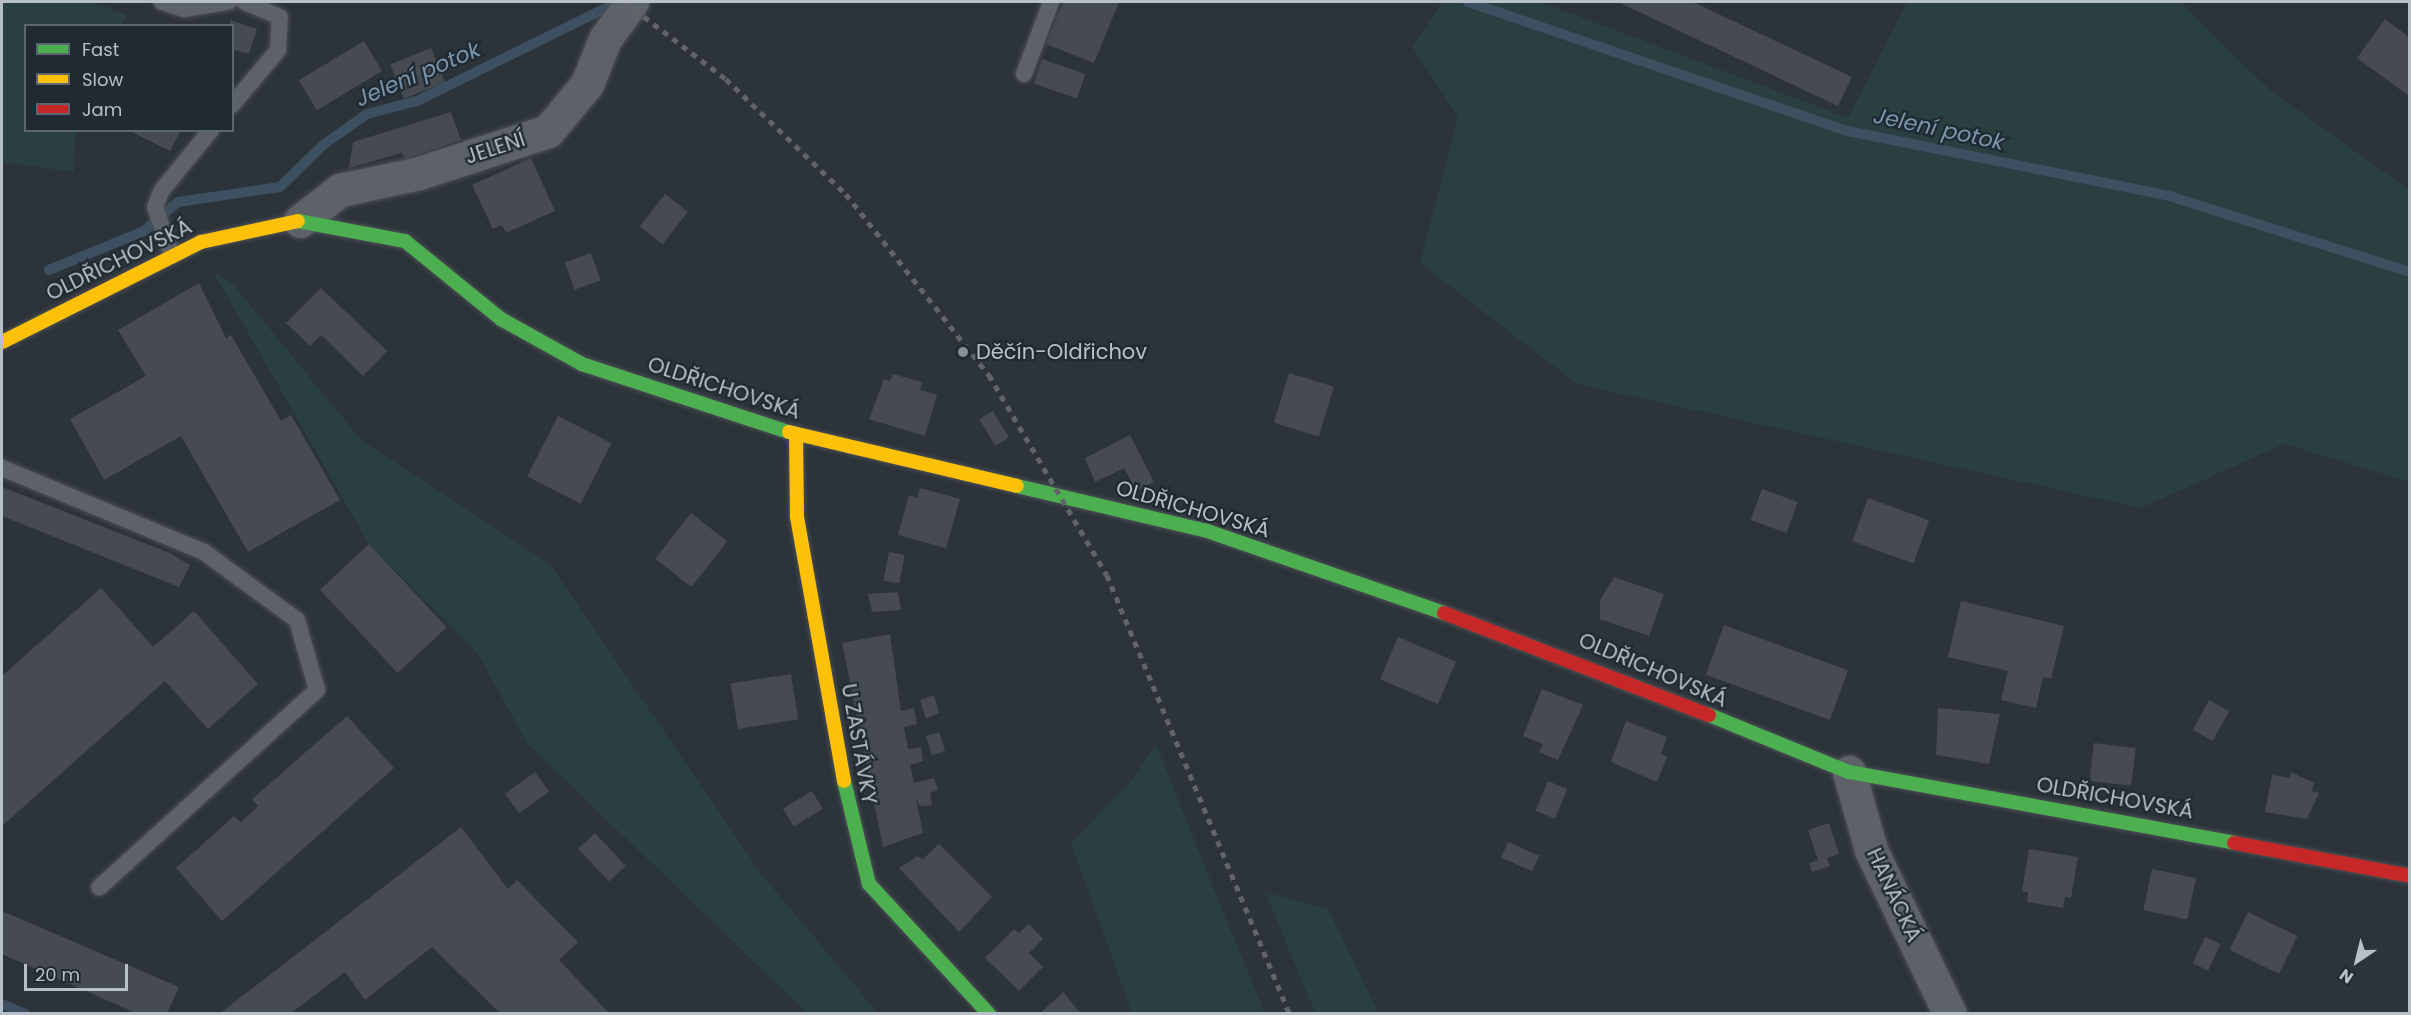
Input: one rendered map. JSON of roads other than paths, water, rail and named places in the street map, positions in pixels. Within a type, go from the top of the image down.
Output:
[{"type":"street","name":"JELENÍ","points":[[300,221],[340,190],[419,173],[548,131],[587,84],[605,39],[632,2]]},
{"type":"street","name":"OLDŘICHOVSKÁ","points":[[2,342],[201,242],[300,221],[405,241],[501,319],[582,364],[796,434],[1207,531],[1538,645],[1849,772],[2409,876]]},
{"type":"street","name":"U ZASTÁVKY","points":[[796,434],[797,517],[851,820],[869,884],[989,1014]]},
{"type":"street","name":"HANÁCKÁ","points":[[1849,772],[1871,850],[1950,1014]]},
{"type":"lane","points":[[162,2],[184,9],[228,2]]},
{"type":"lane","points":[[234,103],[278,50],[280,17],[243,2]]},
{"type":"lane","points":[[1024,74],[1051,2]]},
{"type":"lane","points":[[172,256],[155,207],[162,190],[209,132]]},
{"type":"lane","points":[[2,468],[204,552],[297,620],[317,690],[99,888]]},
{"type":"waterway","name":"Jelení potok","points":[[49,270],[144,231],[178,202],[280,187],[323,145],[367,114],[417,101],[618,2]]},
{"type":"waterway","name":"Jelení potok","points":[[1468,2],[1848,131],[2169,196],[2410,272]]},
{"type":"waterway","points":[[2,1004],[25,1014]]},
{"type":"railway","points":[[625,2],[726,79],[846,194],[989,375],[1107,575],[1290,1014]]},
{"type":"place","name":"Děčín-Oldřichov","points":[[963,352]]}]
